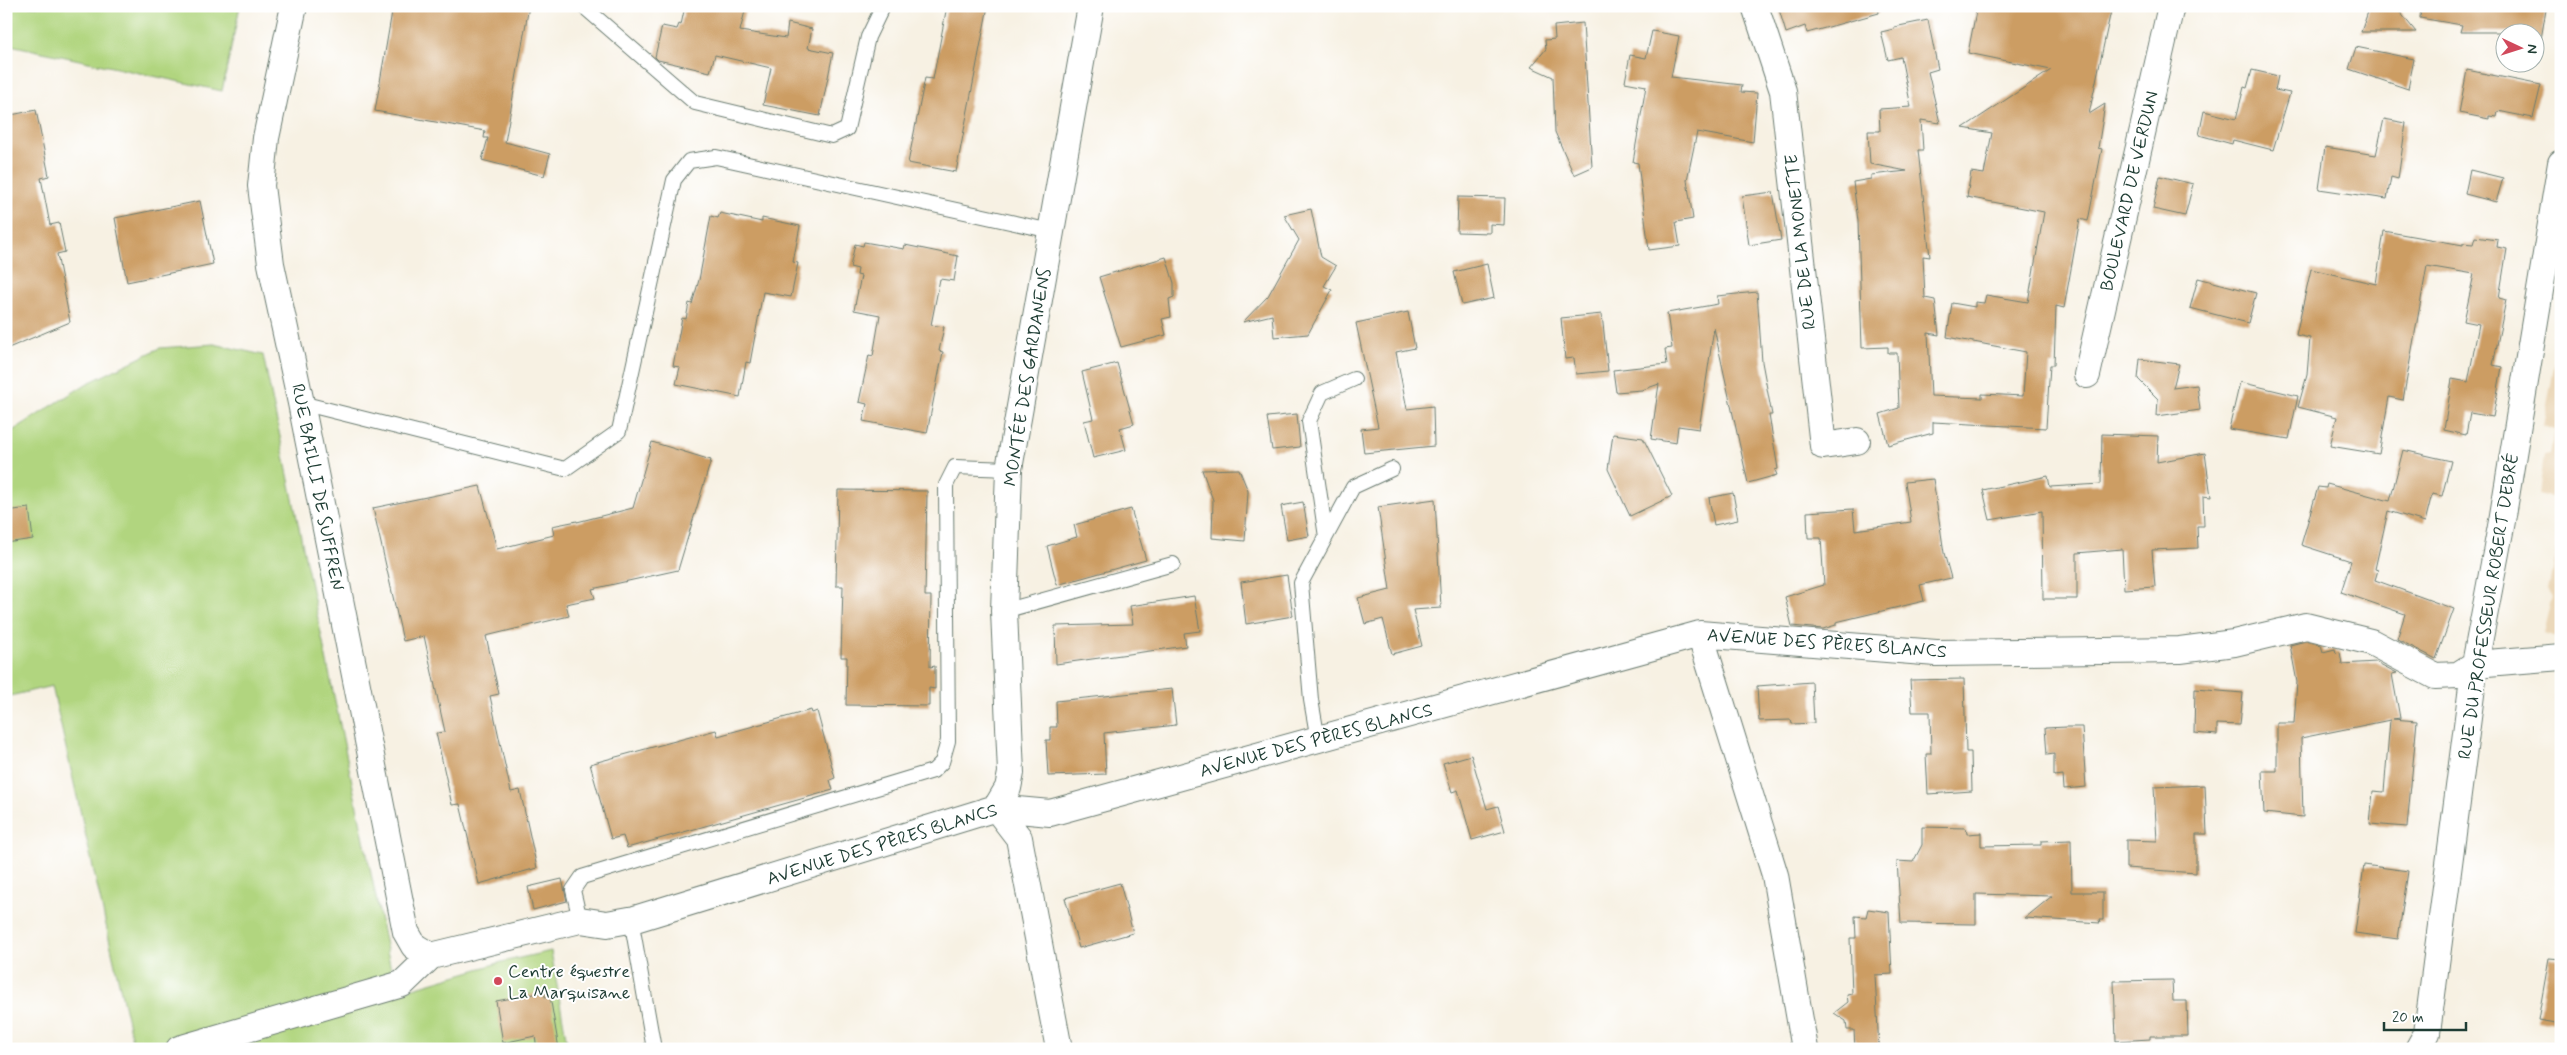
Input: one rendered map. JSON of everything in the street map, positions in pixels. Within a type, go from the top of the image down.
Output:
[{"type":"street","name":"RUE BAILLI DE SUFFREN","points":[[294,6],[266,138],[261,186],[271,264],[302,403],[406,932],[414,946],[431,956]]},
{"type":"street","name":"MONTÉE DES GARDANENS","points":[[996,808],[1008,788],[1011,773],[1004,612],[1009,469],[1092,6]]},
{"type":"street","name":"RUE DE LA MONETTE","points":[[1755,6],[1783,91],[1823,446],[1857,442]]},
{"type":"street","name":"BOULEVARD DE VERDUN","points":[[2087,375],[2171,6]]},
{"type":"street","name":"RUE DU PROFESSEUR ROBERT DEBRÉ","points":[[2418,1049],[2427,1033],[2475,664],[2502,521],[2561,163]]},
{"type":"street","name":"AVENUE DES PÈRES BLANCS","points":[[431,956],[580,920],[607,924],[635,919],[996,808],[1050,813],[1700,634],[1936,652],[2180,650],[2234,642],[2306,626],[2371,642],[2434,676],[2458,675],[2475,664]]},
{"type":"street","points":[[1700,634],[1775,875],[1805,1049]]},
{"type":"street","points":[[2475,664],[2561,657]]},
{"type":"street","points":[[996,808],[1019,838],[1060,1049]]},
{"type":"street","points":[[179,1049],[402,984],[431,956]]},
{"type":"lane","points":[[583,6],[695,103],[832,136],[847,129],[868,37],[884,6]]},
{"type":"lane","points":[[302,403],[565,469],[619,431],[674,180],[689,161],[716,157],[1051,230]]},
{"type":"lane","points":[[1326,537],[1309,421],[1322,393],[1354,379]]},
{"type":"lane","points":[[580,920],[574,890],[582,877],[933,771],[942,762],[948,741],[946,485],[955,467],[1009,469]]},
{"type":"lane","points":[[1318,740],[1312,700],[1301,583],[1353,487],[1392,469]]},
{"type":"lane","points":[[1004,612],[1173,564]]},
{"type":"lane","points":[[635,919],[633,930],[654,1049]]},
{"type":"shaded area","points":[[2561,330],[2561,499],[2539,495],[2544,455],[2550,454],[2554,430],[2543,426]]},
{"type":"shaded area","points":[[2561,525],[2561,642],[2557,637],[2543,633],[2552,596],[2548,590]]},
{"type":"green space","points":[[6,6],[240,6],[222,91],[6,44]]},
{"type":"green space","points":[[214,344],[263,355],[393,979],[160,1049],[134,1049],[52,686],[6,697],[6,435],[86,384],[160,348]]},
{"type":"green space","name":"Centre équestre La Marquisane","points":[[551,951],[568,1049],[205,1049],[502,962]]},
{"type":"building","points":[[393,6],[529,6],[505,142],[550,154],[544,176],[482,160],[488,138],[484,138],[485,131],[375,111]]},
{"type":"building","points":[[685,6],[726,6],[745,11],[740,31],[786,38],[788,23],[812,29],[808,48],[833,53],[820,116],[763,105],[771,68],[715,55],[710,72],[658,60],[655,57],[662,26],[677,29],[679,24],[681,25]]},
{"type":"building","points":[[947,6],[988,6],[956,172],[908,163],[925,78],[933,79]]},
{"type":"building","points":[[1778,6],[1878,6],[1879,13],[1807,33],[1805,26],[1786,33]]},
{"type":"building","points":[[1977,6],[2112,6],[2089,114],[2105,104],[2098,148],[2102,149],[2088,221],[2080,219],[2064,308],[2056,306],[2054,365],[2050,365],[2046,428],[1933,422],[1933,433],[1888,445],[1880,414],[1899,408],[1897,353],[1888,353],[1888,347],[1862,348],[1858,221],[1853,182],[1871,179],[1871,175],[1907,171],[1870,164],[1868,131],[1880,131],[1879,109],[1911,107],[1901,57],[1888,60],[1881,32],[1894,29],[1894,27],[1928,20],[1938,69],[1928,72],[1940,123],[1921,120],[1923,150],[1918,150],[1930,257],[1923,256],[1925,298],[1935,300],[1939,335],[1928,333],[1931,396],[1982,398],[1982,394],[2023,396],[2026,352],[1947,337],[1952,303],[1975,307],[1975,302],[1984,303],[1986,295],[2028,302],[2044,212],[1967,197],[1971,172],[1984,174],[1992,133],[1963,128],[2051,70],[1968,53]]},
{"type":"building","points":[[2370,6],[2395,6],[2416,32],[2361,32]]},
{"type":"building","points":[[2421,6],[2524,6],[2546,10],[2544,22],[2494,22],[2494,32],[2460,32],[2462,25],[2420,18]]},
{"type":"building","points":[[1583,23],[1592,167],[1574,175],[1555,132],[1553,77],[1531,67],[1546,49],[1545,40],[1555,39],[1554,26]]},
{"type":"building","points":[[1652,31],[1679,36],[1671,77],[1742,85],[1741,92],[1757,93],[1753,142],[1697,132],[1687,180],[1693,219],[1676,222],[1680,246],[1649,250],[1638,163],[1633,162],[1646,86],[1625,82],[1630,55],[1646,58]]},
{"type":"building","points":[[2356,47],[2414,59],[2408,89],[2349,69]]},
{"type":"building","points":[[2252,70],[2278,76],[2275,90],[2290,93],[2273,150],[2233,140],[2232,144],[2199,135],[2204,111],[2236,119],[2244,87],[2247,88]]},
{"type":"building","points":[[2467,70],[2541,85],[2533,118],[2498,111],[2497,117],[2489,116],[2489,119],[2459,113]]},
{"type":"building","points":[[36,110],[49,176],[41,178],[50,225],[59,223],[65,252],[57,254],[70,322],[6,349],[6,116]]},
{"type":"building","points":[[2384,119],[2406,123],[2398,179],[2391,177],[2387,199],[2319,189],[2325,147],[2376,155]]},
{"type":"building","points":[[2470,170],[2503,178],[2496,202],[2465,194]]},
{"type":"building","points":[[2160,176],[2193,184],[2185,216],[2153,209]]},
{"type":"building","points":[[1773,192],[1781,240],[1749,245],[1742,196]]},
{"type":"building","points":[[1458,197],[1505,198],[1504,225],[1490,224],[1490,233],[1457,232]]},
{"type":"building","points":[[200,201],[213,264],[127,282],[115,218]]},
{"type":"building","points":[[1311,209],[1321,257],[1336,266],[1324,286],[1332,290],[1308,334],[1274,337],[1272,315],[1243,322],[1268,296],[1299,240],[1284,215]]},
{"type":"building","points":[[720,213],[762,222],[762,218],[800,226],[793,262],[798,263],[791,297],[763,292],[750,363],[746,362],[740,397],[676,384],[680,367],[673,366],[682,318],[686,319],[689,303],[692,304],[699,280],[711,216],[718,218]]},
{"type":"building","points":[[2384,231],[2463,245],[2463,243],[2473,244],[2475,237],[2498,240],[2497,247],[2507,249],[2499,298],[2506,300],[2493,365],[2502,367],[2493,417],[2470,413],[2466,435],[2444,430],[2452,379],[2468,382],[2479,324],[2464,321],[2474,274],[2427,266],[2403,400],[2389,397],[2379,454],[2330,446],[2337,417],[2298,407],[2307,375],[2310,338],[2296,335],[2311,269],[2376,284]]},
{"type":"building","points":[[864,242],[904,249],[905,245],[958,256],[954,281],[940,279],[931,325],[944,327],[939,351],[943,352],[927,433],[863,421],[867,404],[859,402],[869,355],[873,356],[880,315],[854,310],[861,276],[857,275],[858,269],[850,267],[855,244],[863,246]]},
{"type":"building","points":[[1166,257],[1174,283],[1174,297],[1169,299],[1171,317],[1162,319],[1166,335],[1121,347],[1099,277]]},
{"type":"building","points":[[1487,264],[1494,298],[1462,305],[1454,272]]},
{"type":"building","points":[[2198,278],[2256,293],[2248,323],[2190,308]]},
{"type":"building","points":[[1757,292],[1762,362],[1772,415],[1769,415],[1778,469],[1775,470],[1777,475],[1748,483],[1714,328],[1699,429],[1678,426],[1676,443],[1651,439],[1659,384],[1642,390],[1616,392],[1613,370],[1667,364],[1665,349],[1672,348],[1667,313],[1718,304],[1717,296]]},
{"type":"building","points":[[1408,312],[1415,348],[1396,352],[1407,409],[1433,406],[1434,446],[1364,453],[1361,429],[1378,427],[1356,323]]},
{"type":"building","points":[[1602,314],[1608,371],[1576,374],[1574,358],[1565,359],[1561,318]]},
{"type":"building","points":[[2140,359],[2179,364],[2173,388],[2197,385],[2200,410],[2157,416],[2158,399],[2138,379]]},
{"type":"building","points":[[1117,363],[1134,424],[1120,428],[1126,450],[1093,458],[1084,421],[1093,419],[1082,372]]},
{"type":"building","points":[[2240,382],[2298,396],[2289,439],[2229,429]]},
{"type":"building","points":[[1297,414],[1300,447],[1272,450],[1267,417]]},
{"type":"building","points":[[1613,434],[1643,438],[1672,496],[1630,516],[1608,469]]},
{"type":"building","points":[[2102,434],[2158,436],[2157,462],[2205,453],[2211,497],[2203,496],[2204,526],[2197,526],[2198,548],[2152,550],[2155,587],[2124,589],[2122,549],[2077,553],[2077,599],[2043,599],[2042,511],[1990,520],[1983,490],[2048,476],[2050,487],[2101,484]]},
{"type":"building","points":[[652,442],[711,460],[678,570],[592,589],[595,598],[566,604],[569,616],[486,636],[499,694],[490,696],[503,756],[511,792],[520,790],[537,868],[479,884],[460,804],[452,805],[436,733],[445,732],[424,636],[403,641],[373,508],[480,486],[497,549],[554,535],[552,526],[577,522],[633,508]]},
{"type":"building","points":[[2403,450],[2451,461],[2442,496],[2432,494],[2425,522],[2388,511],[2375,569],[2378,570],[2375,580],[2454,609],[2436,659],[2397,639],[2405,614],[2341,592],[2351,561],[2301,545],[2318,487],[2326,488],[2327,484],[2390,501]]},
{"type":"building","points":[[1239,469],[1248,491],[1245,541],[1212,538],[1213,500],[1202,470]]},
{"type":"building","points":[[1933,479],[1944,553],[1951,578],[1920,585],[1924,601],[1836,622],[1836,625],[1823,629],[1792,626],[1785,597],[1824,585],[1821,538],[1808,538],[1807,512],[1853,509],[1855,530],[1911,522],[1905,482]]},
{"type":"building","points":[[838,490],[927,491],[925,596],[931,596],[930,667],[935,666],[935,689],[929,688],[929,706],[846,705],[847,657],[841,657],[843,586],[836,586]]},
{"type":"building","points":[[1733,493],[1738,520],[1714,525],[1709,498]]},
{"type":"building","points":[[1435,499],[1441,608],[1413,610],[1422,646],[1392,654],[1383,619],[1365,624],[1358,598],[1390,590],[1378,507]]},
{"type":"building","points":[[1303,502],[1309,536],[1287,540],[1281,506]]},
{"type":"building","points":[[29,508],[33,539],[6,543],[6,511]]},
{"type":"building","points":[[1131,509],[1146,560],[1057,585],[1047,546],[1077,537],[1074,525]]},
{"type":"building","points":[[1287,575],[1293,616],[1246,624],[1241,582]]},
{"type":"building","points":[[1194,596],[1200,631],[1184,633],[1186,646],[1056,664],[1055,626],[1133,624],[1130,606]]},
{"type":"building","points":[[2306,641],[2321,645],[2323,652],[2335,649],[2336,653],[2340,652],[2342,664],[2376,662],[2397,673],[2392,674],[2400,718],[2393,719],[2417,721],[2407,827],[2370,824],[2373,791],[2384,792],[2390,720],[2301,738],[2303,817],[2264,813],[2262,771],[2277,771],[2277,723],[2294,723],[2297,682],[2290,645]]},
{"type":"building","points":[[1964,679],[1966,752],[1971,752],[1972,791],[1928,794],[1926,754],[1931,754],[1930,712],[1912,712],[1910,680]]},
{"type":"building","points":[[1812,682],[1814,723],[1792,724],[1791,720],[1759,721],[1757,686]]},
{"type":"building","points":[[1172,689],[1176,725],[1104,733],[1106,774],[1048,776],[1046,740],[1050,740],[1050,727],[1057,727],[1056,701]]},
{"type":"building","points":[[2195,689],[2243,693],[2240,725],[2217,724],[2217,735],[2194,733]]},
{"type":"building","points":[[811,710],[812,713],[817,711],[835,778],[830,780],[833,790],[627,848],[623,836],[611,839],[590,764],[716,730],[718,736]]},
{"type":"building","points":[[2082,727],[2086,787],[2064,789],[2063,775],[2054,776],[2054,754],[2047,755],[2045,728]]},
{"type":"building","points":[[1471,755],[1487,809],[1498,806],[1505,831],[1472,840],[1458,790],[1452,792],[1443,763]]},
{"type":"building","points":[[2205,785],[2207,834],[2196,834],[2196,873],[2126,868],[2126,840],[2157,841],[2154,787]]},
{"type":"building","points":[[1922,827],[1966,828],[1967,834],[1981,833],[1981,846],[2041,845],[2041,841],[2071,840],[2072,892],[2103,892],[2103,920],[2099,920],[2100,923],[2025,918],[2052,896],[1976,894],[1976,924],[1901,923],[1897,861],[1913,862],[1922,845]]},
{"type":"building","points":[[2364,865],[2408,871],[2398,939],[2355,933]]},
{"type":"building","points":[[562,879],[567,901],[533,910],[528,887]]},
{"type":"building","points":[[1120,883],[1133,933],[1079,948],[1065,898]]},
{"type":"building","points":[[1868,909],[1889,912],[1892,974],[1875,975],[1879,1049],[1855,1049],[1854,1030],[1847,1030],[1846,1021],[1834,1013],[1848,1002],[1847,995],[1852,994],[1850,938],[1856,938],[1855,916],[1866,917]]},
{"type":"building","points":[[2549,958],[2561,959],[2561,1024],[2538,1020]]},
{"type":"building","points":[[2172,980],[2173,1001],[2187,1001],[2188,1036],[2150,1036],[2150,1039],[2116,1041],[2114,981]]},
{"type":"building","points":[[545,992],[545,997],[550,996],[559,1049],[537,1049],[535,1036],[503,1043],[496,1001]]},
{"type":"place","name":"Centre équestre La Marquisane","points":[[498,981]]}]
